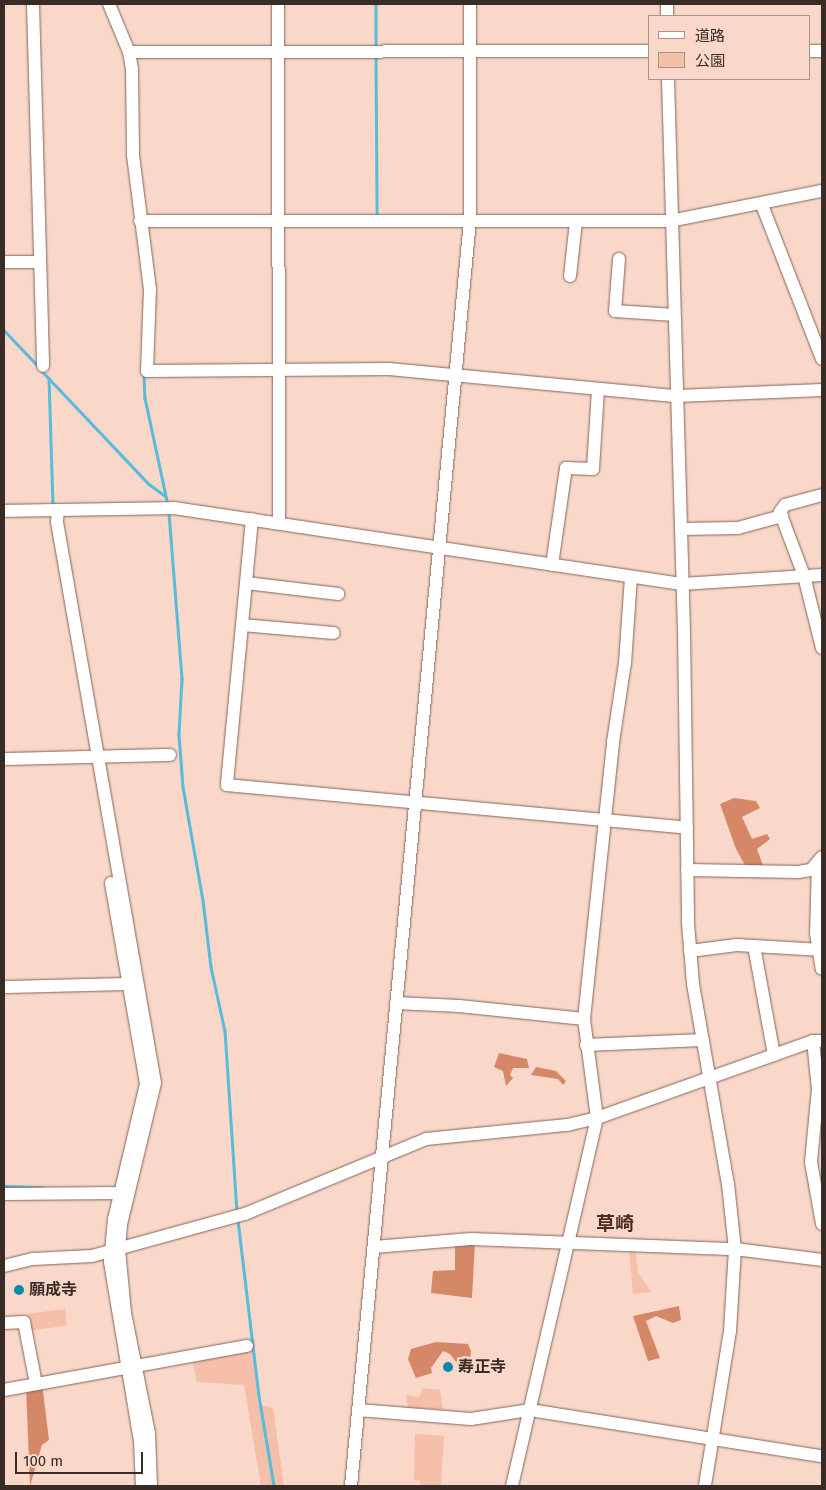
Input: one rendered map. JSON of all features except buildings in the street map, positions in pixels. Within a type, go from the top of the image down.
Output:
[{"type":"street","points":[[34,4],[43,366]]},
{"type":"street","points":[[109,4],[129,52],[133,155],[150,289],[147,372],[389,369],[677,396],[822,390]]},
{"type":"street","points":[[278,4],[279,523]]},
{"type":"street","points":[[351,1486],[470,220],[470,4]]},
{"type":"street","points":[[129,52],[648,51]]},
{"type":"street","points":[[668,80],[670,216],[681,529],[690,951],[709,1079],[728,1184],[734,1249],[730,1330],[705,1486]]},
{"type":"street","points":[[140,221],[470,220],[576,222],[670,216],[762,205],[822,191]]},
{"type":"street","points":[[762,205],[822,359]]},
{"type":"street","points":[[570,276],[576,222]]},
{"type":"street","points":[[619,259],[615,311],[674,315]]},
{"type":"street","points":[[4,262],[39,262]]},
{"type":"street","points":[[552,565],[566,468],[593,469],[598,389]]},
{"type":"street","points":[[822,495],[785,505],[782,516],[804,576],[822,648]]},
{"type":"street","points":[[4,511],[174,508],[279,523],[440,550],[682,584],[822,575]]},
{"type":"street","points":[[58,510],[57,522],[146,1084],[120,1192],[115,1250],[121,1284],[140,1441],[142,1486]]},
{"type":"street","points":[[681,529],[738,528],[782,516]]},
{"type":"street","points":[[252,519],[227,785],[604,822],[687,828]]},
{"type":"street","points":[[512,1486],[597,1118],[584,1019],[604,822],[625,663],[631,577]]},
{"type":"street","points":[[246,583],[338,594]]},
{"type":"street","points":[[242,624],[334,633]]},
{"type":"street","points":[[4,759],[170,755]]},
{"type":"street","points":[[94,757],[155,1082],[115,1250]]},
{"type":"street","points":[[687,870],[798,872],[811,870],[820,860]]},
{"type":"street","points":[[820,860],[816,933],[821,950],[822,969]]},
{"type":"street","points":[[690,951],[754,946],[821,950]]},
{"type":"street","points":[[754,946],[774,1055]]},
{"type":"street","points":[[4,987],[129,984]]},
{"type":"street","points":[[396,1003],[459,1006],[584,1019]]},
{"type":"street","points":[[586,1045],[703,1040]]},
{"type":"street","points":[[4,1266],[33,1259],[77,1258],[115,1250],[245,1214],[382,1156],[432,1138],[567,1125],[597,1118],[818,1041],[818,1089],[811,1162],[822,1224]]},
{"type":"street","points":[[4,1194],[120,1192]]},
{"type":"street","points":[[374,1247],[471,1238],[734,1249],[822,1260]]},
{"type":"street","points":[[4,1323],[24,1322],[36,1384]]},
{"type":"street","points":[[4,1390],[247,1346]]},
{"type":"street","points":[[131,1367],[149,1440],[151,1486]]},
{"type":"street","points":[[358,1410],[471,1418],[530,1410],[822,1456]]},
{"type":"green space","points":[[629,1249],[635,1249],[638,1272],[651,1292],[633,1294]]},
{"type":"green space","points":[[65,1309],[67,1326],[29,1331],[27,1314]]},
{"type":"green space","points":[[247,1346],[253,1351],[258,1404],[273,1408],[284,1486],[261,1486],[244,1385],[197,1382],[192,1359]]},
{"type":"green space","points":[[423,1388],[440,1390],[443,1409],[408,1408],[406,1395],[419,1397]]},
{"type":"green space","points":[[415,1434],[444,1436],[441,1486],[420,1486],[420,1480],[414,1480]]},
{"type":"shaded area","points":[[734,798],[756,801],[760,808],[742,817],[752,839],[767,834],[770,839],[757,849],[765,871],[746,867],[736,849],[720,804]]},
{"type":"shaded area","points":[[499,1053],[527,1059],[529,1068],[513,1068],[510,1075],[513,1078],[506,1086],[503,1071],[494,1067]]},
{"type":"shaded area","points":[[536,1067],[556,1071],[566,1081],[563,1085],[558,1079],[531,1075]]},
{"type":"shaded area","points":[[475,1243],[472,1298],[431,1293],[433,1271],[455,1270],[455,1244]]},
{"type":"shaded area","points":[[679,1306],[681,1320],[673,1323],[656,1316],[646,1321],[660,1358],[648,1361],[633,1316]]},
{"type":"shaded area","points":[[436,1342],[468,1344],[471,1351],[469,1369],[465,1371],[460,1367],[460,1360],[456,1362],[450,1354],[443,1351],[431,1368],[432,1373],[416,1378],[408,1359],[411,1349]]},
{"type":"shaded area","points":[[42,1383],[49,1440],[42,1445],[30,1486],[26,1386]]},
{"type":"waterway","points":[[376,4],[376,47]]},
{"type":"waterway","points":[[376,55],[377,215]]},
{"type":"waterway","points":[[4,330],[39,367]]},
{"type":"waterway","points":[[42,371],[149,484],[164,495]]},
{"type":"waterway","points":[[144,373],[145,398],[168,505]]},
{"type":"waterway","points":[[49,378],[53,506]]},
{"type":"waterway","points":[[169,513],[182,679],[179,735],[183,787],[203,900],[211,967],[225,1031],[237,1212]]},
{"type":"waterway","points":[[4,1186],[42,1187]]},
{"type":"waterway","points":[[238,1220],[259,1396],[274,1486]]},
{"type":"place","name":"願成寺","points":[[19,1290]]},
{"type":"place","name":"寿正寺","points":[[448,1367]]},
{"type":"district","name":"草崎","points":[[615,1224]]}]
